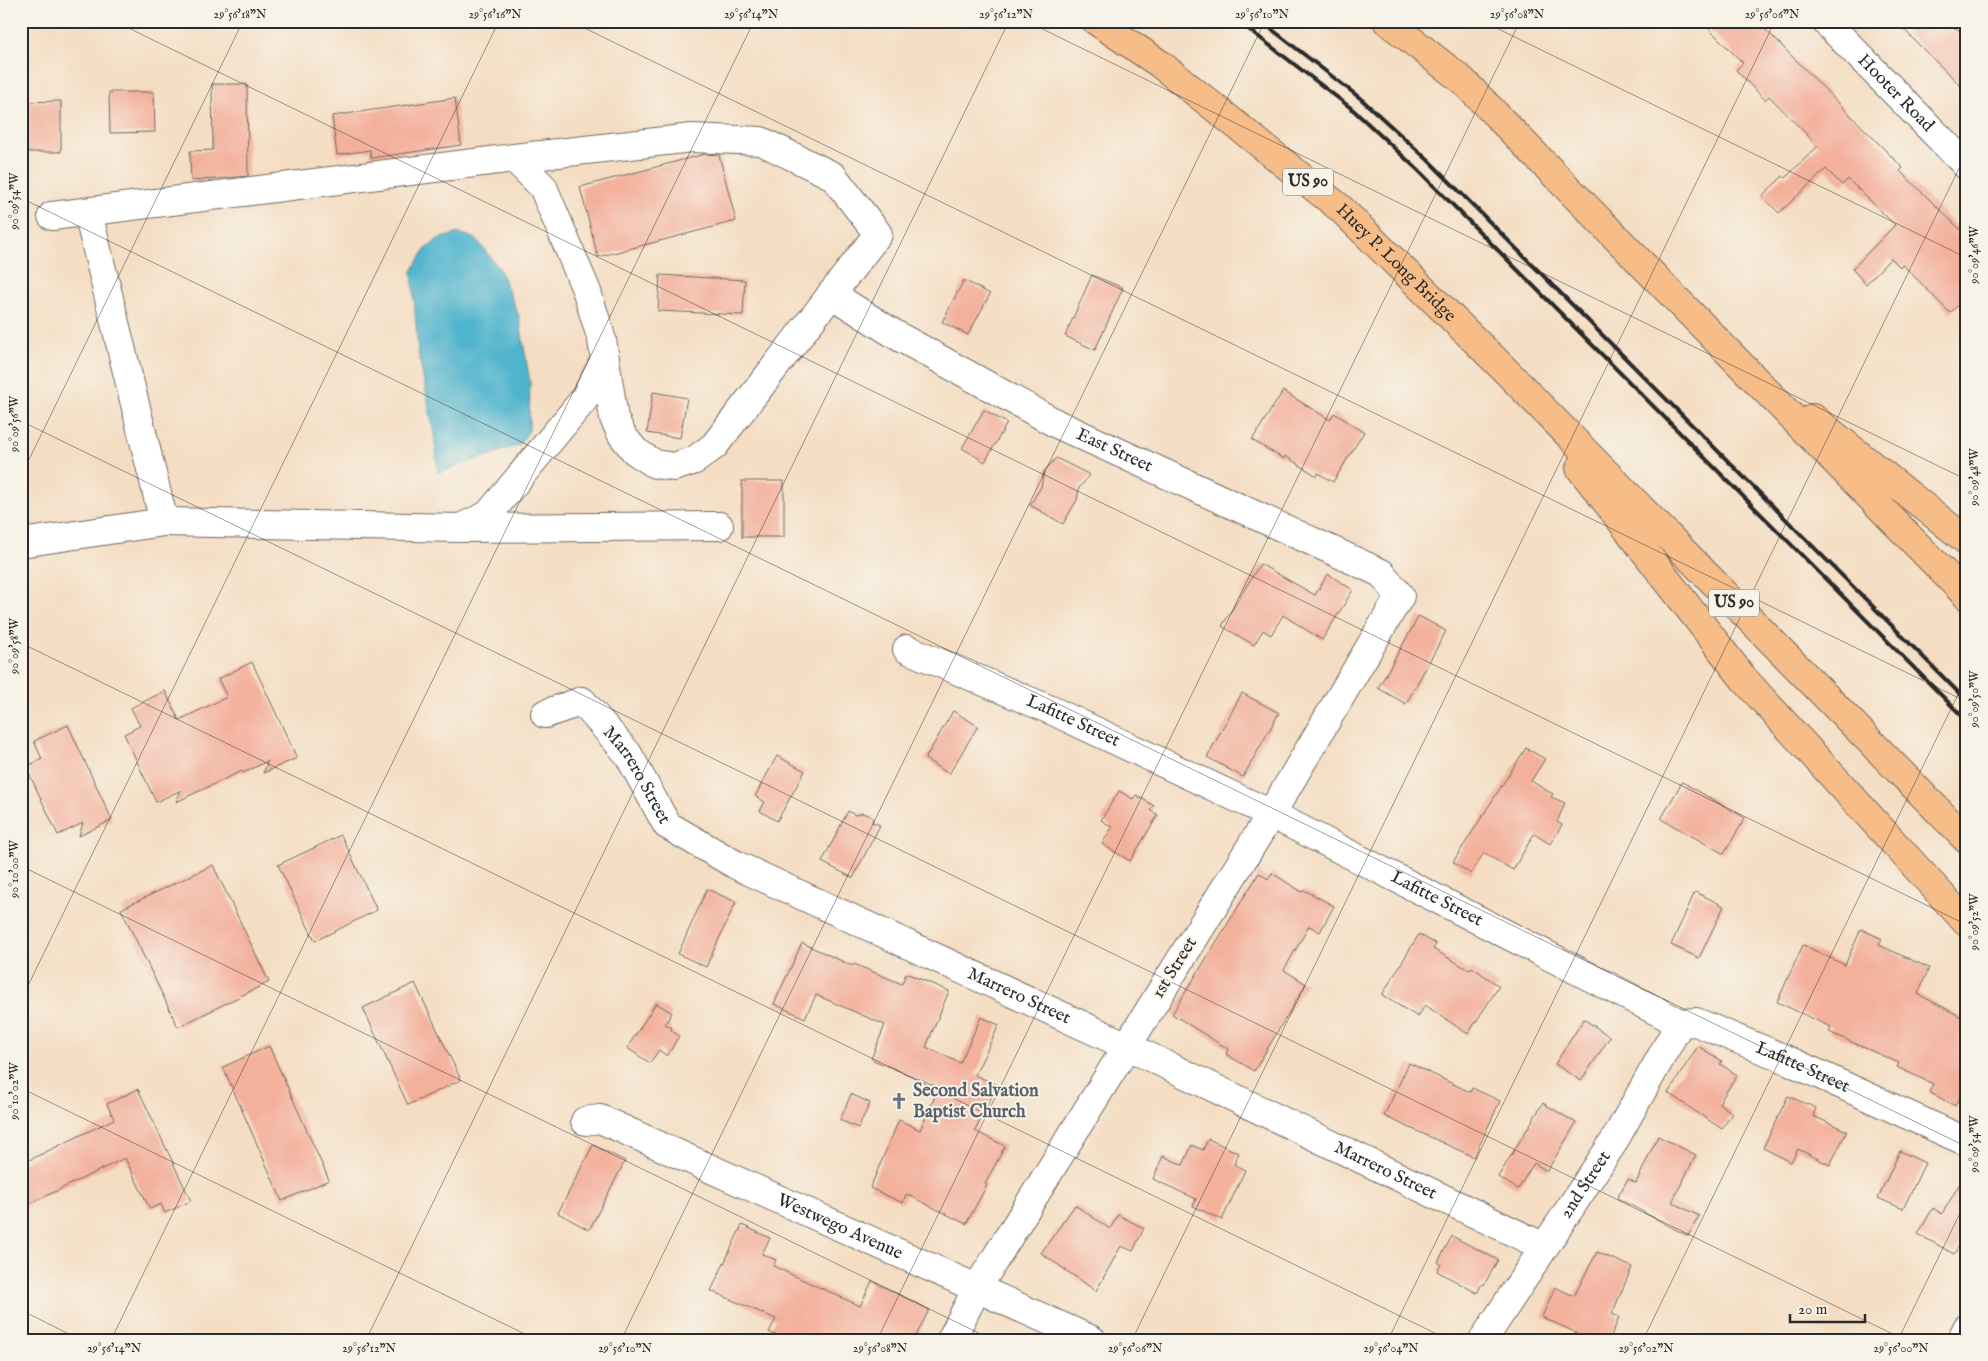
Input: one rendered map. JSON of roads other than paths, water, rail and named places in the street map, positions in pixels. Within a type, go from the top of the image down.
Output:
[{"type":"highway","name":"Huey P. Long Bridge","points":[[1096,21],[1160,64],[1340,208],[1500,366]]},
{"type":"highway","points":[[1388,21],[1462,80],[1967,596]]},
{"type":"highway","points":[[1722,346],[1967,541]]},
{"type":"highway","name":"US 90","points":[[1500,366],[1967,840]]},
{"type":"highway","points":[[1500,366],[1744,679],[1967,923]]},
{"type":"street","name":"Hooter Road","points":[[1825,21],[1967,166]]},
{"type":"street","points":[[52,216],[88,213],[514,158],[692,138],[761,141],[833,176],[878,234],[714,446],[695,460],[674,467],[654,464],[635,451],[622,435],[614,418],[602,340],[587,292],[543,186],[514,158]]},
{"type":"street","points":[[88,213],[164,522]]},
{"type":"street","name":"East Street","points":[[831,294],[896,335],[1057,424],[1381,573],[1400,596]]},
{"type":"street","points":[[460,528],[488,515],[585,398],[605,359]]},
{"type":"street","points":[[21,543],[164,522],[460,528],[719,526]]},
{"type":"street","name":"1st Street","points":[[951,1340],[977,1288],[1271,814],[1400,596]]},
{"type":"street","name":"Lafitte Street","points":[[907,649],[1053,711],[1271,814],[1680,1023],[1696,1022],[1757,1047],[1967,1142]]},
{"type":"street","name":"Marrero Street","points":[[545,714],[582,701],[628,754],[667,825],[736,865],[1127,1046],[1544,1247]]},
{"type":"street","name":"2nd Street","points":[[1483,1340],[1612,1143],[1680,1023]]},
{"type":"street","name":"Westwego Avenue","points":[[585,1121],[600,1119],[1092,1340]]},
{"type":"street","points":[[1961,1340],[1967,1328]]},
{"type":"water","points":[[459,233],[476,239],[499,268],[519,316],[530,382],[529,431],[519,445],[438,473],[434,433],[418,352],[412,271],[425,250],[438,239]]},
{"type":"railway","points":[[1238,21],[1351,108],[1418,170],[1967,721]]},
{"type":"railway","points":[[1261,21],[1360,98],[1428,160],[1967,701]]},
{"type":"place","name":"Second Salvation Baptist Church","points":[[899,1101]]}]
